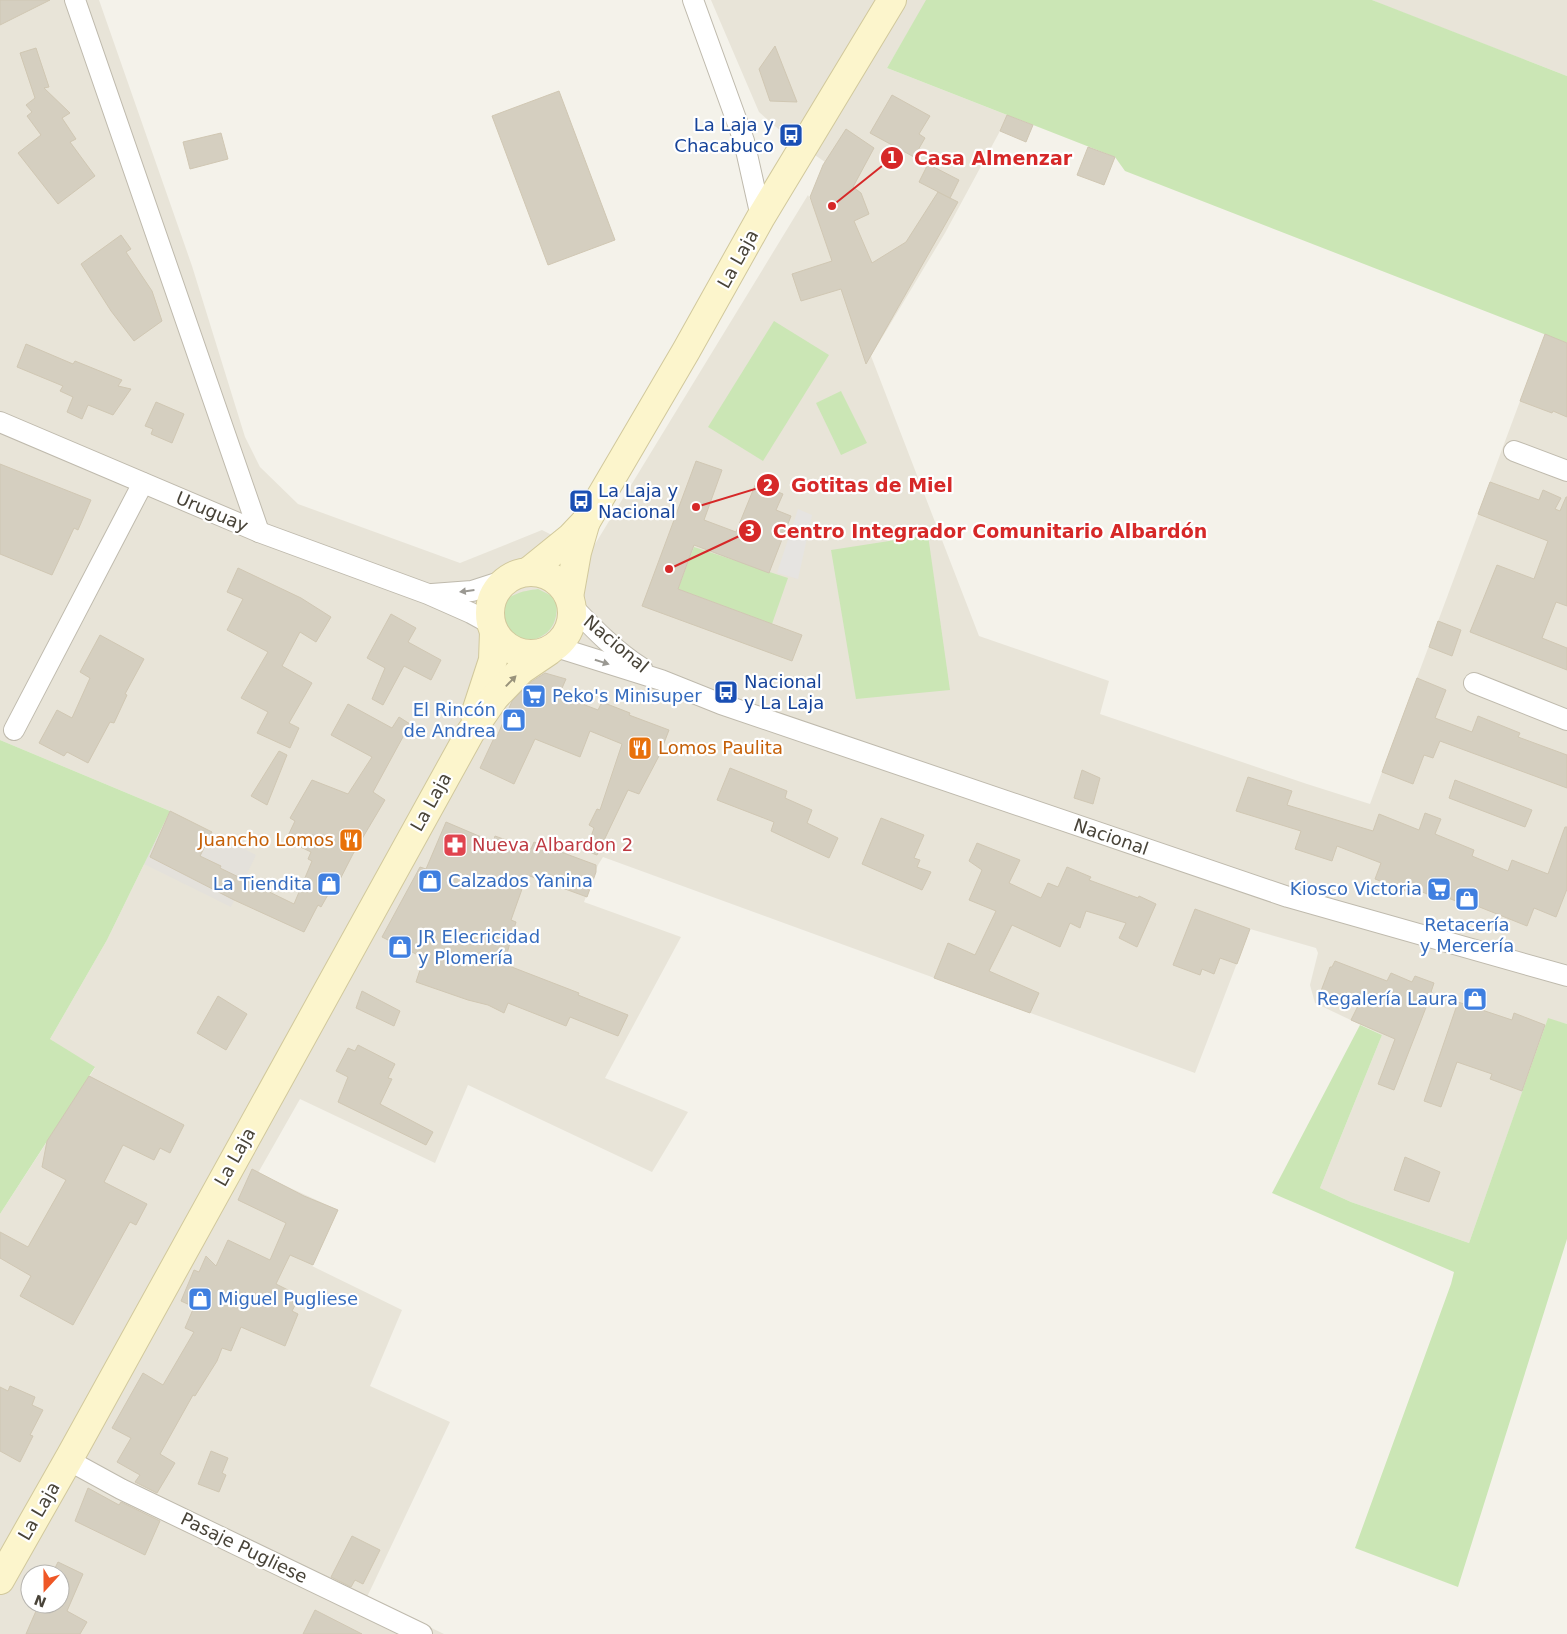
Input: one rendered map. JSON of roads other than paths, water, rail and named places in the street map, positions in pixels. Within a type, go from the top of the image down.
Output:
[{"type":"main road","name":"La Laja","points":[[517,576],[570,538],[587,520],[761,218],[892,0]]},
{"type":"main road","name":"La Laja","points":[[571,602],[577,552],[587,520]]},
{"type":"main road","points":[[545,574],[560,583],[571,602],[570,629],[552,649],[528,655],[508,648],[492,628],[490,608],[495,593],[517,576],[545,574]]},
{"type":"main road","name":"La Laja","points":[[470,733],[493,660],[492,628]]},
{"type":"main road","name":"La Laja","points":[[0,1580],[470,733],[495,697],[521,670],[552,649]]},
{"type":"street","points":[[75,0],[259,532]]},
{"type":"street","points":[[693,0],[744,142],[761,218]]},
{"type":"street","name":"Uruguay","points":[[0,422],[259,532],[428,594],[471,613],[492,628]]},
{"type":"street","points":[[1514,451],[1567,471]]},
{"type":"street","points":[[14,730],[143,483]]},
{"type":"street","name":"Uruguay","points":[[428,594],[472,591],[517,576]]},
{"type":"street","name":"Nacional","points":[[571,602],[593,627],[630,661],[661,680]]},
{"type":"street","name":"Nacional","points":[[552,649],[661,680],[730,707],[1288,897],[1567,976]]},
{"type":"street","points":[[1474,683],[1567,720]]},
{"type":"street","name":"Pasaje Pugliese","points":[[68,1460],[121,1489],[422,1634]]},
{"type":"place","name":"La Laja y Chacabuco","points":[[791,135]]},
{"type":"place","name":"Casa Almenzar","points":[[832,206]]},
{"type":"place","name":"La Laja y Nacional","points":[[581,501]]},
{"type":"place","name":"Gotitas de Miel","points":[[696,507]]},
{"type":"place","name":"Centro Integrador Comunitario Albardón","points":[[669,569]]},
{"type":"place","name":"Nacional y La Laja","points":[[726,692]]},
{"type":"place","name":"Peko's Minisuper","points":[[534,696]]},
{"type":"place","name":"El Rincón de Andrea","points":[[514,720]]},
{"type":"place","name":"Lomos Paulita","points":[[640,748]]},
{"type":"place","name":"Juancho Lomos","points":[[351,840]]},
{"type":"place","name":"Nueva Albardon 2","points":[[455,845]]},
{"type":"place","name":"Calzados Yanina","points":[[430,881]]},
{"type":"place","name":"La Tiendita","points":[[329,884]]},
{"type":"place","name":"Kiosco Victoria","points":[[1439,889]]},
{"type":"place","name":"Retacería y Mercería","points":[[1467,899]]},
{"type":"place","name":"JR Elecricidad y Plomería","points":[[400,947]]},
{"type":"place","name":"Regalería Laura","points":[[1475,999]]},
{"type":"place","name":"Miguel Pugliese","points":[[200,1299]]}]
